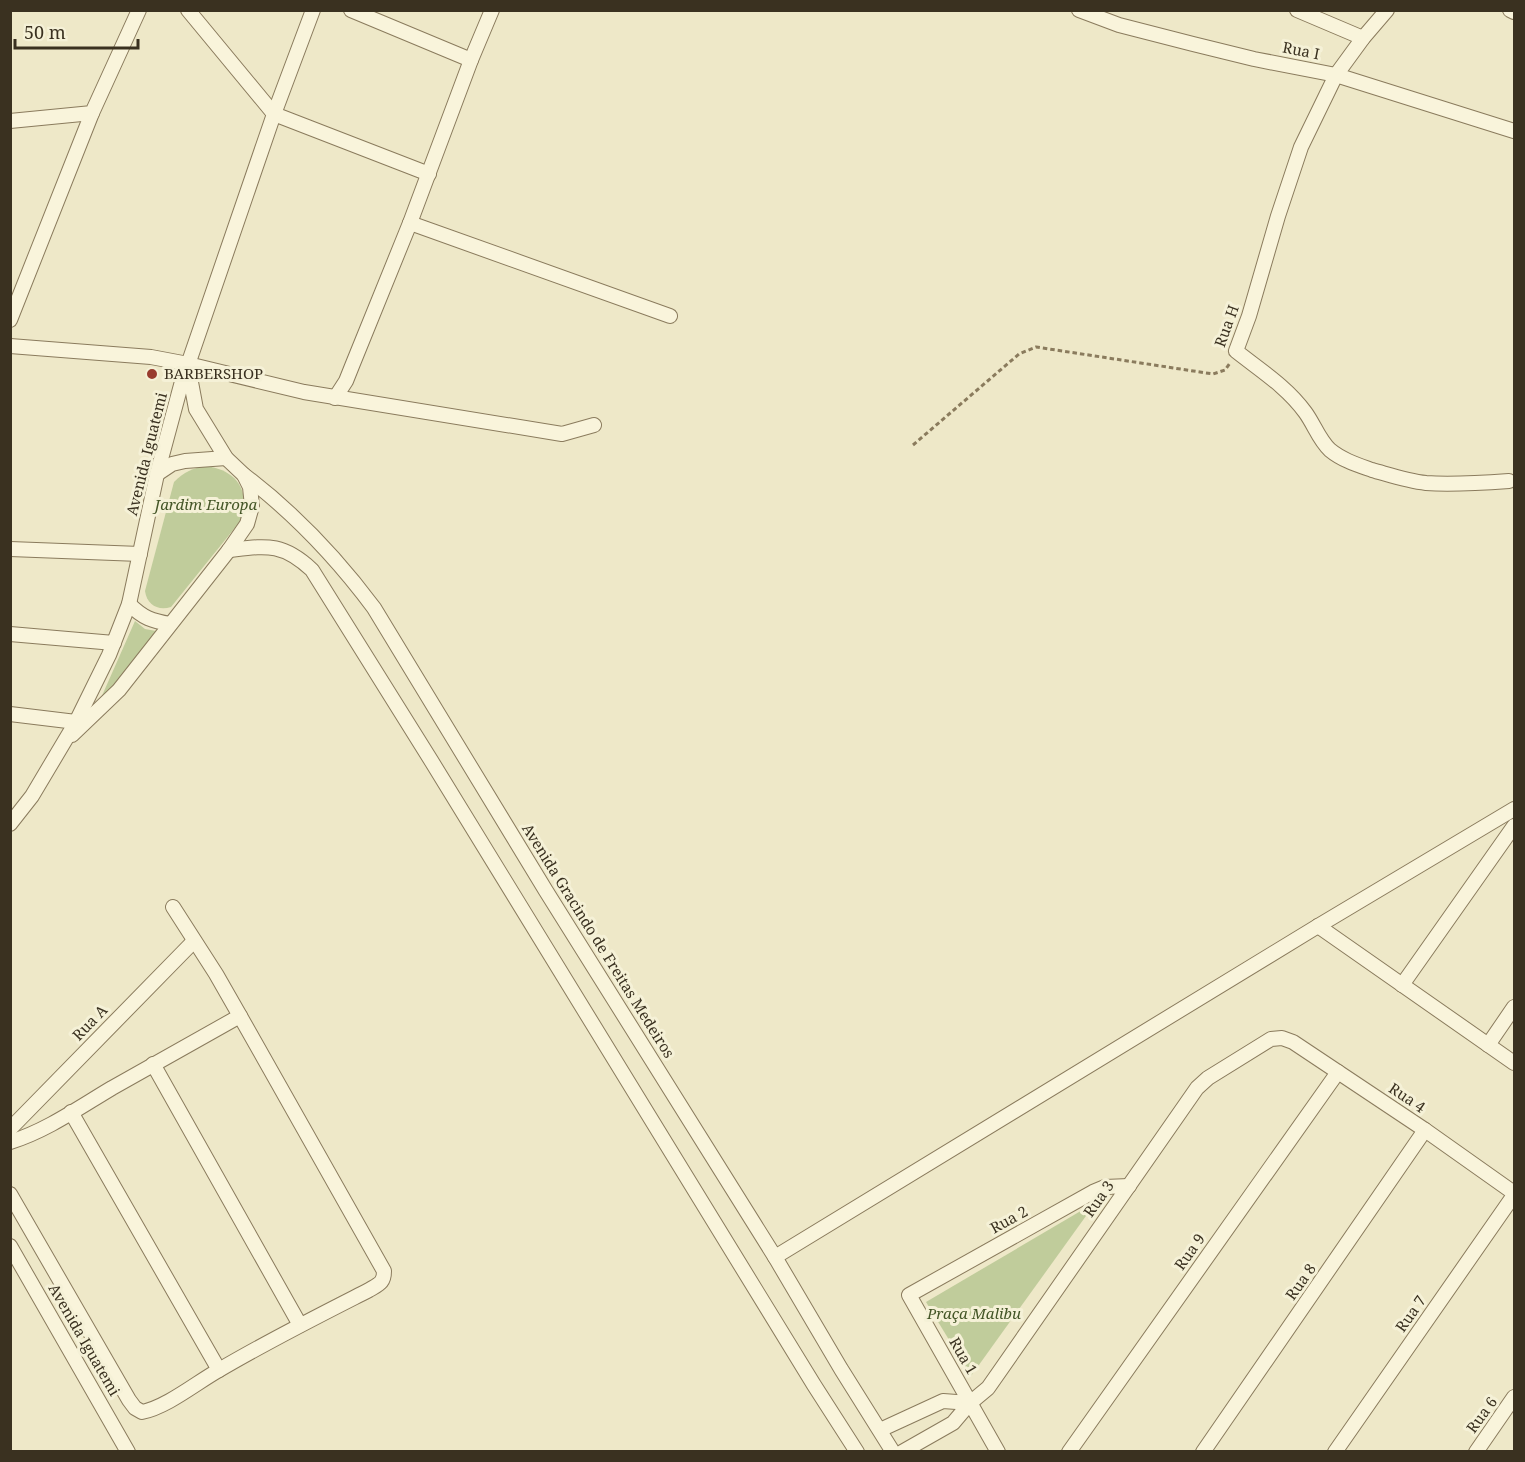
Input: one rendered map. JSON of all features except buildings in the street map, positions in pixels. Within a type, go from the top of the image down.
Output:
[{"type":"street","points":[[10,320],[92,113],[139,10]]},
{"type":"street","points":[[188,10],[274,114],[429,174]]},
{"type":"street","name":"Avenida Iguatemi","points":[[10,824],[17,807],[32,796],[76,722],[114,643],[129,604],[157,474],[188,364],[274,114],[313,10]]},
{"type":"street","points":[[351,10],[471,60]]},
{"type":"street","points":[[335,398],[346,381],[410,223],[492,10]]},
{"type":"street","name":"Rua I","points":[[1078,10],[1119,24],[1193,44],[1336,75],[1515,131]]},
{"type":"street","name":"Rua I","points":[[1297,10],[1363,38]]},
{"type":"street","name":"Rua H","points":[[1236,351],[1301,147],[1336,75],[1387,10]]},
{"type":"street","points":[[1510,10],[1515,12]]},
{"type":"street","points":[[10,121],[92,113]]},
{"type":"street","points":[[410,223],[670,316]]},
{"type":"street","points":[[10,346],[151,357],[335,398],[562,434],[594,425]]},
{"type":"street","points":[[1236,351],[1297,401],[1330,450],[1356,465],[1401,479],[1426,483],[1463,484],[1509,481]]},
{"type":"street","name":"Avenida Gracindo de Freitas Medeiros","points":[[188,364],[196,409],[226,458],[272,496],[316,538],[350,576],[374,608],[893,1452]]},
{"type":"street","points":[[157,474],[172,464],[226,458]]},
{"type":"street","points":[[62,745],[119,690],[247,524],[252,506],[250,487],[244,475]]},
{"type":"street","points":[[229,550],[270,547],[293,555],[312,570],[857,1452]]},
{"type":"street","points":[[10,549],[140,554]]},
{"type":"street","points":[[129,604],[139,614],[154,622],[170,624]]},
{"type":"street","points":[[10,634],[114,643]]},
{"type":"street","points":[[10,714],[76,722]]},
{"type":"street","points":[[775,1257],[1318,926],[1515,809]]},
{"type":"street","points":[[1402,985],[1515,826]]},
{"type":"street","points":[[10,1194],[123,1390],[135,1408],[142,1412],[158,1407],[300,1324],[380,1284],[384,1278],[384,1271],[240,1016],[173,907]]},
{"type":"street","points":[[1318,926],[1515,1063]]},
{"type":"street","name":"Rua A","points":[[10,1129],[194,941]]},
{"type":"street","points":[[1488,1045],[1515,1006]]},
{"type":"street","points":[[10,1142],[71,1112],[240,1016]]},
{"type":"street","name":"Rua 4","points":[[1277,1038],[1293,1041],[1515,1194]]},
{"type":"street","name":"Rua 3","points":[[902,1452],[953,1423],[970,1403],[988,1388],[1201,1084],[1266,1041],[1277,1038]]},
{"type":"street","points":[[153,1064],[300,1324]]},
{"type":"street","name":"Rua 9","points":[[1069,1452],[1338,1072]]},
{"type":"street","points":[[71,1112],[219,1370]]},
{"type":"street","name":"Rua 8","points":[[1203,1452],[1425,1131]]},
{"type":"street","name":"Rua 2","points":[[909,1295],[1093,1192],[1105,1187],[1129,1186]]},
{"type":"street","name":"Rua 7","points":[[1335,1452],[1515,1194]]},
{"type":"street","name":"Avenida Iguatemi","points":[[10,1246],[128,1452]]},
{"type":"street","name":"Rua 1","points":[[909,1295],[998,1452]]},
{"type":"street","name":"Rua 6","points":[[1476,1452],[1515,1397]]},
{"type":"street","points":[[880,1430],[943,1401],[970,1403]]},
{"type":"path","name":"Rua H","points":[[913,445],[1019,354],[1036,347],[1213,374],[1225,370],[1236,351]]},
{"type":"green space","name":"Jardim Europa","points":[[206,466],[225,472],[238,483],[244,499],[242,519],[171,607],[154,606],[148,600],[145,591],[174,482],[189,471]]},
{"type":"green space","points":[[135,621],[145,629],[156,631],[97,707]]},
{"type":"green space","name":"Praça Malibu","points":[[1096,1202],[971,1376],[926,1302]]},
{"type":"place","name":"BARBERSHOP","points":[[152,374]]}]
